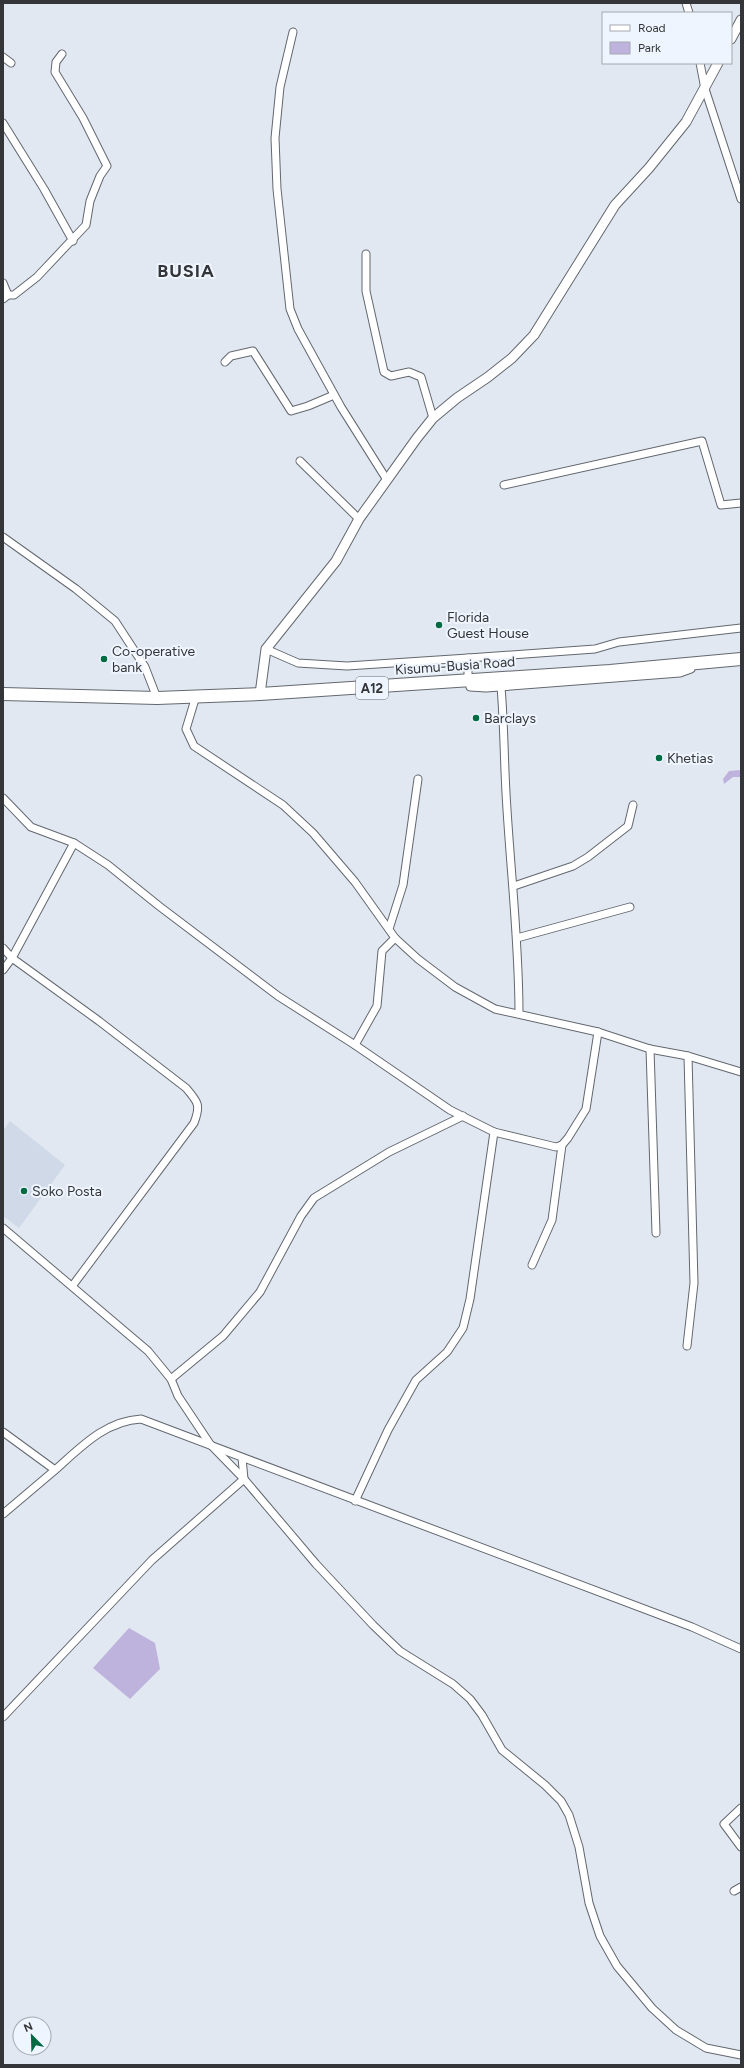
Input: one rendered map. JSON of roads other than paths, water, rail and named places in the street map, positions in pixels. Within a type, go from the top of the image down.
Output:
[{"type":"highway","name":"Kisumu-Busia Road","points":[[3,694],[157,698],[260,694],[375,688],[468,679],[610,671],[741,659]]},
{"type":"street","points":[[732,37],[741,20]]},
{"type":"street","points":[[294,32],[280,87],[275,138],[277,189],[290,309],[298,329],[334,395],[387,480]]},
{"type":"street","points":[[3,283],[5,297],[14,295],[37,277],[86,225],[90,201],[100,176],[107,166],[83,118],[55,72],[56,62],[62,54]]},
{"type":"street","points":[[3,56],[11,63]]},
{"type":"street","points":[[700,64],[705,89],[741,198]]},
{"type":"street","points":[[260,694],[266,649],[336,561],[359,519],[387,480],[433,418],[457,398],[488,378],[512,358],[534,335],[615,205],[649,168],[686,122],[718,64]]},
{"type":"street","points":[[3,123],[44,189],[72,240]]},
{"type":"street","points":[[366,254],[366,291],[384,372],[391,376],[409,372],[421,377],[433,418]]},
{"type":"street","points":[[226,362],[231,356],[253,351],[291,411],[308,406],[334,395]]},
{"type":"street","points":[[504,485],[702,441],[721,505],[741,503]]},
{"type":"street","points":[[300,461],[359,519]]},
{"type":"street","points":[[3,537],[76,589],[115,621],[145,667],[157,698]]},
{"type":"street","points":[[266,649],[298,663],[348,666],[595,649],[619,642],[741,628]]},
{"type":"street","points":[[468,658],[468,679],[470,688],[501,687],[680,673],[691,669],[691,663]]},
{"type":"street","points":[[501,687],[505,736],[506,792],[517,938],[518,1014]]},
{"type":"street","points":[[196,696],[186,729],[194,746],[283,806],[313,833],[355,882],[395,938],[418,959],[455,987],[495,1009],[598,1032],[650,1048],[688,1056],[741,1072]]},
{"type":"street","points":[[389,929],[403,885],[418,779]]},
{"type":"street","points":[[3,798],[31,827],[74,842],[108,865],[159,906],[278,996],[355,1045],[450,1110],[494,1132],[556,1147],[562,1145]]},
{"type":"street","points":[[514,886],[573,866],[588,857],[628,826],[633,805]]},
{"type":"street","points":[[3,970],[12,958],[74,842]]},
{"type":"street","points":[[517,938],[573,924],[630,907]]},
{"type":"street","points":[[355,1045],[377,1006],[382,951],[395,938]]},
{"type":"street","points":[[3,948],[12,958],[99,1021],[186,1088],[196,1100],[199,1110],[194,1123],[73,1285]]},
{"type":"street","points":[[532,1265],[552,1220],[562,1145],[578,1124],[586,1109],[598,1032]]},
{"type":"street","points":[[650,1048],[656,1233]]},
{"type":"street","points":[[687,1346],[694,1283],[688,1056]]},
{"type":"street","points":[[171,1378],[223,1336],[260,1292],[301,1216],[314,1198],[389,1152],[463,1116]]},
{"type":"street","points":[[355,1501],[388,1430],[416,1380],[447,1352],[463,1328],[470,1299],[494,1132]]},
{"type":"street","points":[[3,1228],[73,1285],[148,1351],[171,1378],[178,1396],[210,1444],[244,1479],[316,1564],[373,1625],[400,1651],[453,1684],[470,1699],[482,1715],[502,1750],[540,1780],[561,1801],[569,1815],[577,1840],[589,1903],[600,1936],[617,1966],[652,2008],[676,2030],[706,2048],[741,2055]]},
{"type":"street","points":[[3,1514],[6,1507],[55,1470],[92,1438],[112,1425],[127,1420],[141,1419],[692,1627],[741,1649]]},
{"type":"street","points":[[3,1432],[55,1470]]},
{"type":"street","points":[[242,1458],[244,1479]]},
{"type":"street","points":[[3,1717],[152,1560],[244,1479]]},
{"type":"street","points":[[741,1808],[724,1824],[741,1847]]},
{"type":"street","points":[[734,1891],[741,1887]]},
{"type":"place","name":"Florida Guest House","points":[[439,625]]},
{"type":"place","name":"Co-operative bank","points":[[104,659]]},
{"type":"place","name":"Barclays","points":[[476,718]]},
{"type":"place","name":"Khetias","points":[[659,758]]},
{"type":"place","name":"Soko Posta","points":[[24,1191]]},
{"type":"district","name":"BUSIA","points":[[186,271]]}]
